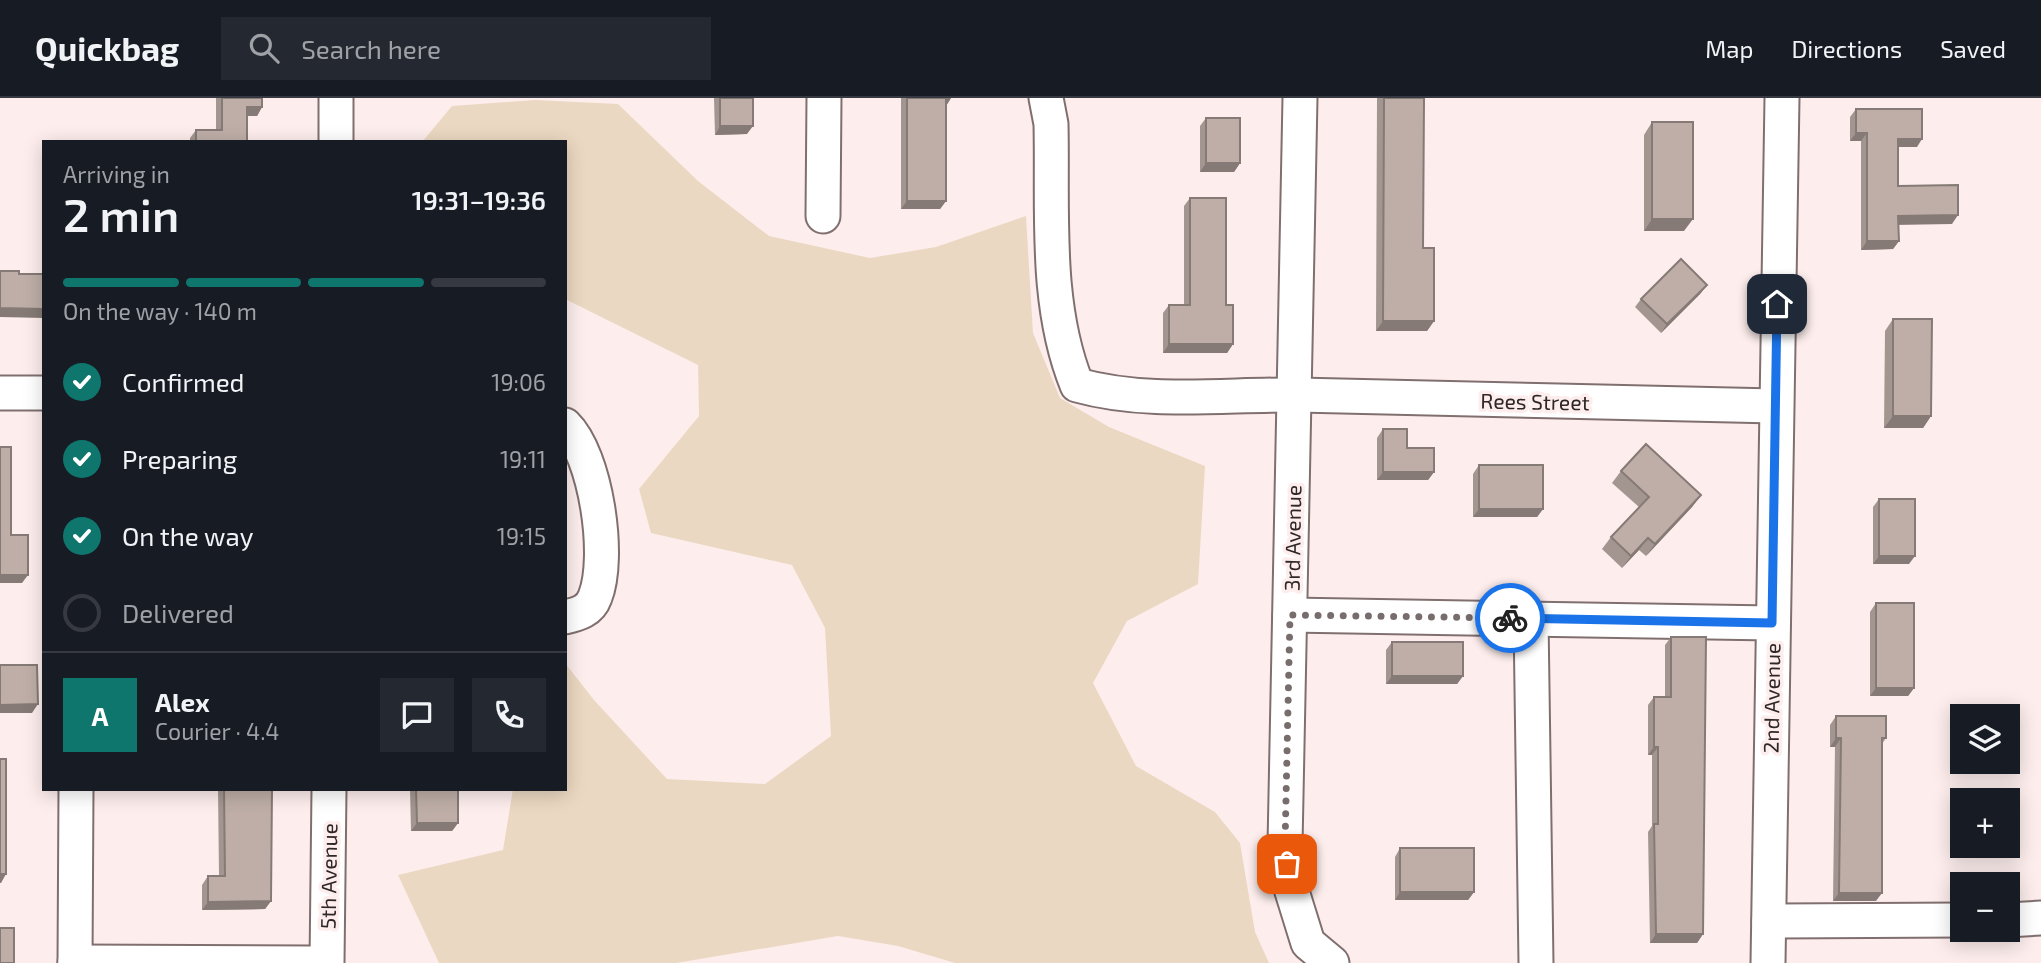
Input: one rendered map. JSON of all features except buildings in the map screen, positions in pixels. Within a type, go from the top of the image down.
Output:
[{"type":"street","points":[[336,98],[336,140]]},
{"type":"street","points":[[823,216],[824,98]]},
{"type":"street","name":"Rees Street","points":[[1046,98],[1051,124],[1055,298],[1065,355],[1077,385],[1110,395],[1295,395],[1775,407]]},
{"type":"street","name":"3rd Avenue","points":[[1300,98],[1285,845],[1288,871],[1308,943],[1332,963]]},
{"type":"street","name":"2nd Avenue","points":[[1768,963],[1782,98]]},
{"type":"street","points":[[0,393],[42,393]]},
{"type":"street","points":[[567,429],[592,475],[599,517],[600,572],[595,599],[582,614],[567,617]]},
{"type":"street","points":[[1290,615],[1772,623]]},
{"type":"street","points":[[1531,619],[1536,963]]},
{"type":"street","points":[[76,791],[75,962],[314,963]]},
{"type":"street","name":"5th Avenue","points":[[327,963],[329,791]]},
{"type":"street","points":[[2020,919],[2041,918]]},
{"type":"street","points":[[1769,921],[1950,920]]},
{"type":"shaded area","points":[[535,100],[618,104],[698,181],[769,236],[870,258],[936,247],[1026,216],[1033,333],[1060,398],[1109,427],[1205,466],[1198,584],[1127,621],[1093,683],[1136,766],[1215,812],[1240,843],[1255,932],[1269,963],[955,963],[898,946],[838,936],[676,963],[439,963],[398,875],[503,850],[513,791],[567,791],[567,666],[594,700],[667,779],[765,784],[831,736],[825,628],[792,565],[651,533],[639,489],[699,416],[698,365],[567,300],[567,140],[424,140],[452,106]]},
{"type":"way so far","points":[[1287,864],[1285,845],[1290,615],[1510,618]]},
{"type":"route","points":[[1510,618],[1772,623],[1777,304]]}]
